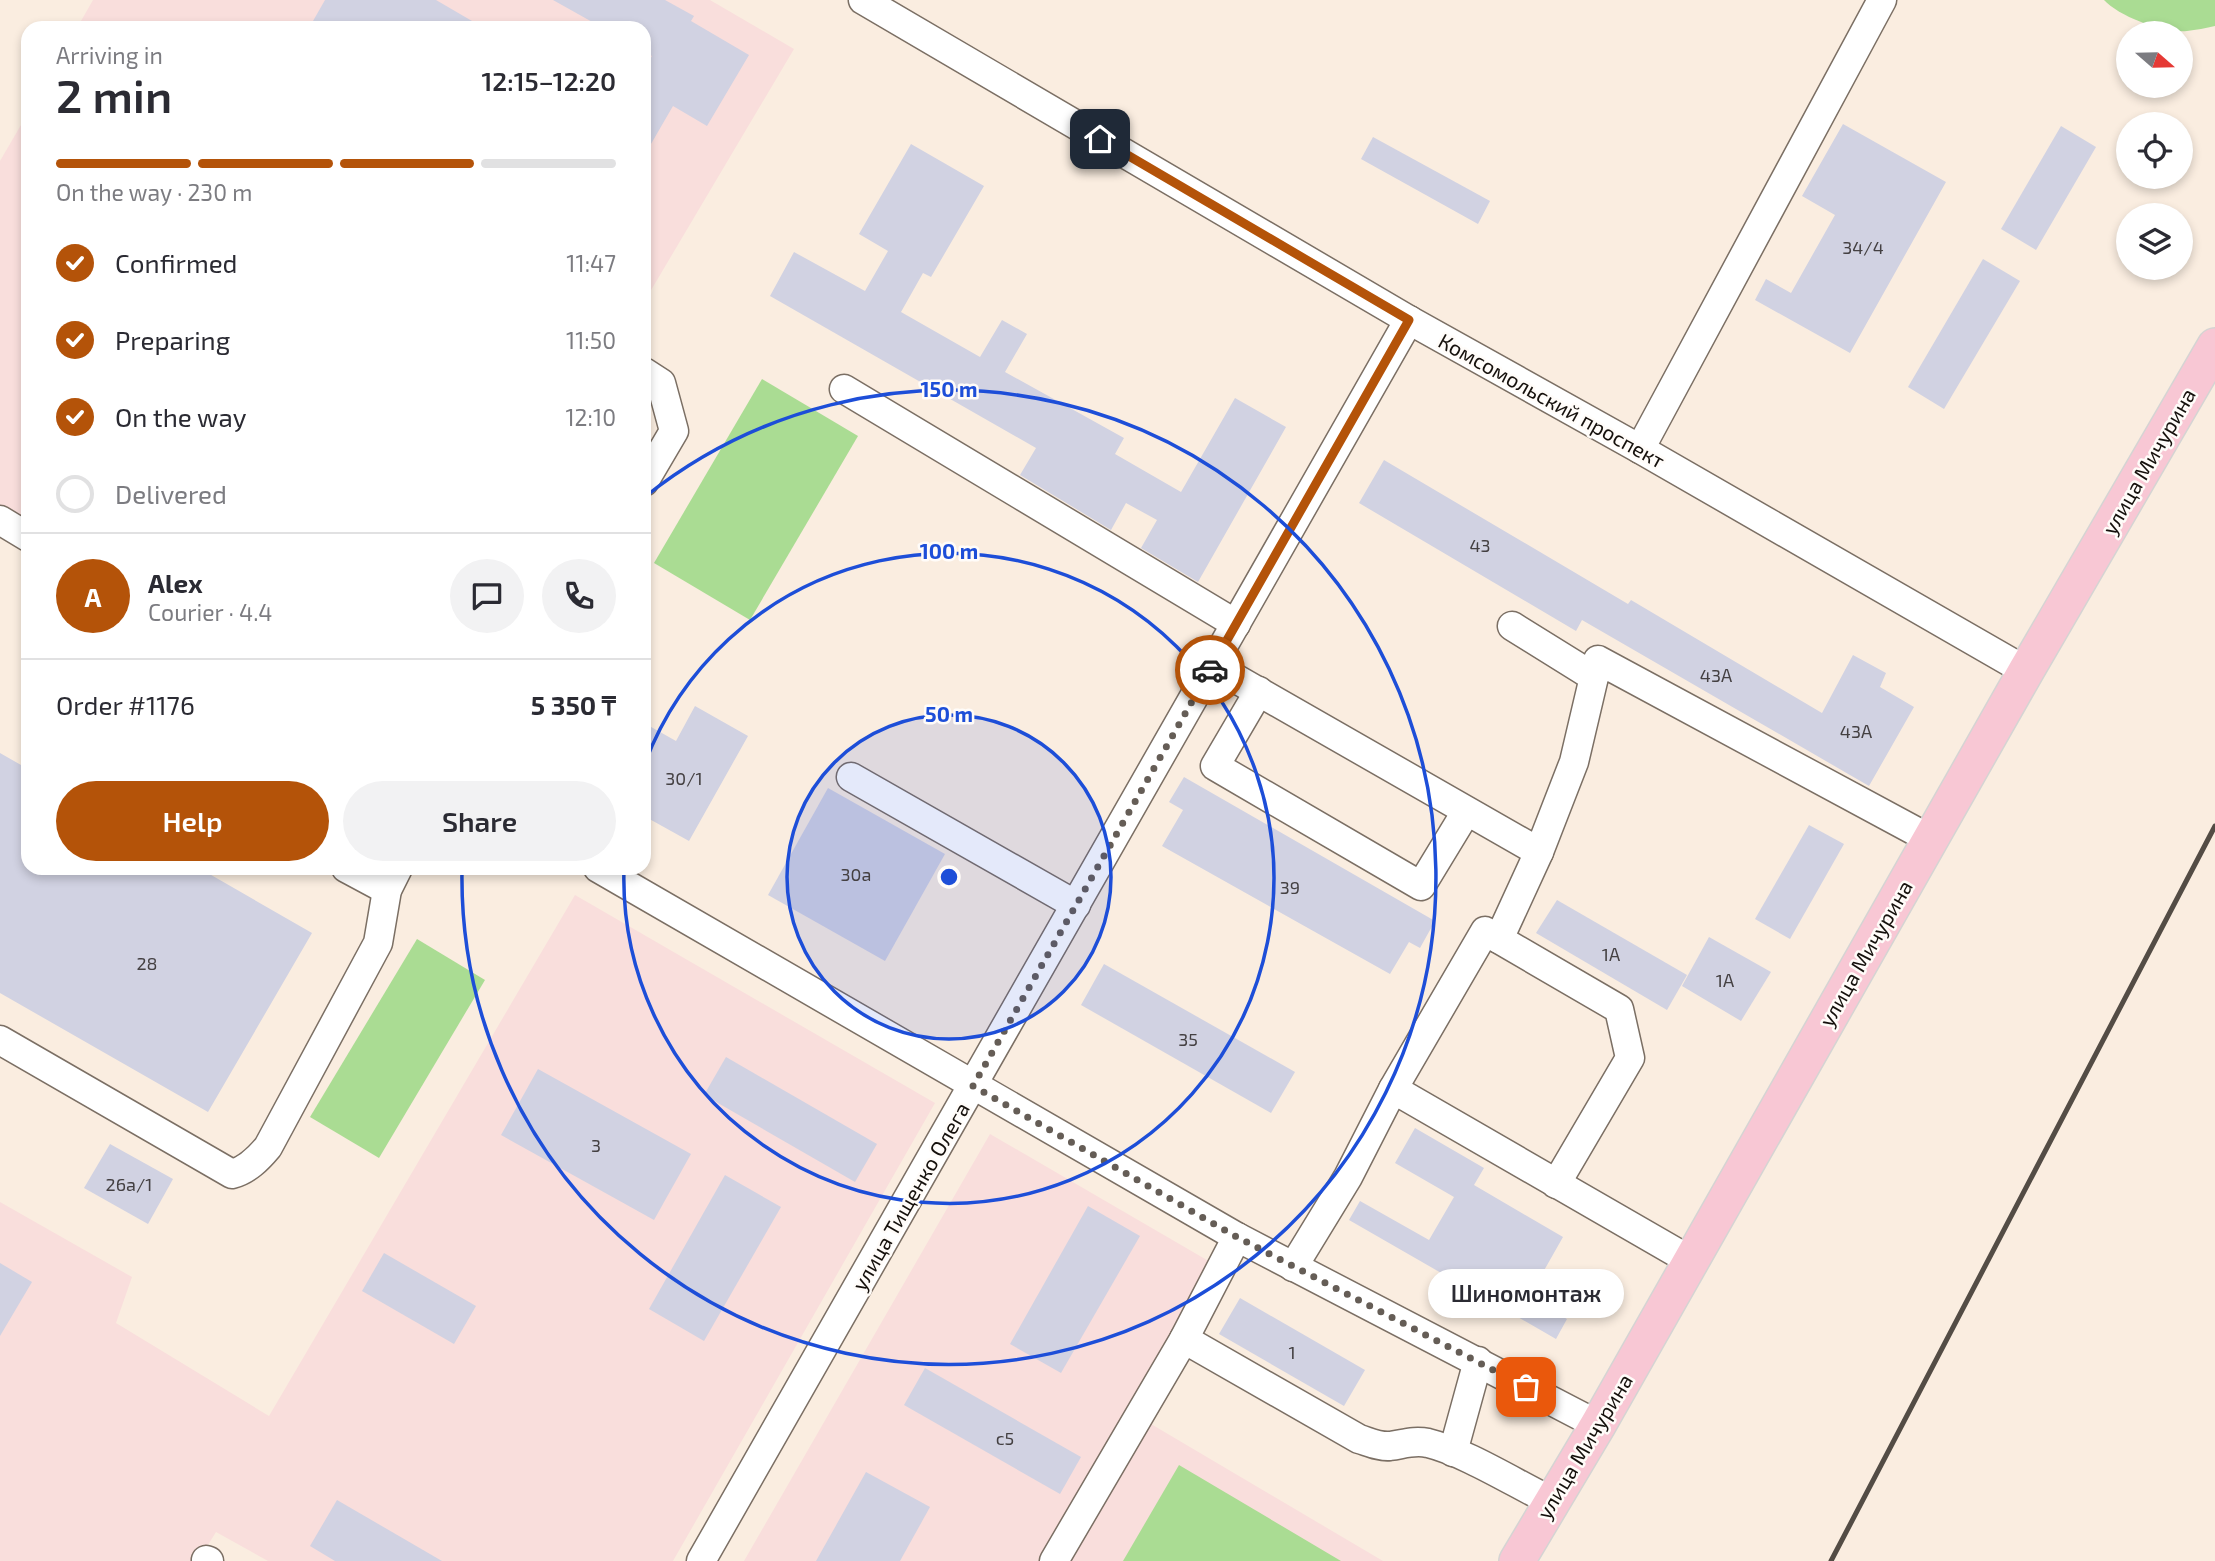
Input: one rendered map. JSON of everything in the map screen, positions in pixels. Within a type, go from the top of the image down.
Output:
[{"type":"main road","name":"улица Мичурина","points":[[1517,1561],[1598,1425],[2026,671],[2215,346]]},
{"type":"street","name":"Комсомольский проспект","points":[[863,0],[1409,320],[2026,671]]},
{"type":"street","points":[[1640,449],[1882,0]]},
{"type":"street","name":"улица Тищенко Олега","points":[[701,1561],[1409,320]]},
{"type":"street","points":[[651,377],[661,383],[674,431],[651,470]]},
{"type":"street","points":[[844,389],[1236,624]]},
{"type":"street","points":[[0,520],[21,533]]},
{"type":"street","points":[[1512,626],[1594,677]]},
{"type":"street","points":[[1499,939],[1539,852],[1574,762],[1598,660],[1930,839]]},
{"type":"street","points":[[1212,665],[1539,852]]},
{"type":"street","points":[[1259,691],[1215,766],[1261,793],[1421,886],[1466,812]]},
{"type":"street","points":[[851,777],[1076,905]]},
{"type":"street","points":[[610,875],[1237,1237],[1598,1425]]},
{"type":"street","points":[[0,1040],[232,1174],[240,1172],[259,1158],[268,1147],[378,943],[392,879]]},
{"type":"street","points":[[1293,1267],[1348,1177],[1393,1089],[1485,931],[1619,1009],[1622,1018],[1630,1058],[1556,1184]]},
{"type":"street","points":[[1393,1089],[1691,1261]]},
{"type":"street","points":[[1054,1561],[1184,1339],[1237,1237]]},
{"type":"street","points":[[1184,1339],[1359,1439],[1376,1445],[1390,1446],[1407,1441],[1428,1443],[1453,1452],[1551,1502]]},
{"type":"street","points":[[1453,1452],[1478,1361]]},
{"type":"shaded area","points":[[93,0],[710,0],[794,49],[651,290],[651,21],[81,21]]},
{"type":"shaded area","points":[[21,125],[21,517],[0,505],[0,161]]},
{"type":"shaded area","points":[[575,895],[935,1103],[673,1561],[268,1561],[216,1532],[198,1561],[0,1561],[0,1202],[132,1277],[116,1323],[269,1416]]},
{"type":"shaded area","points":[[990,1134],[1212,1263],[1168,1338],[1191,1352],[1151,1424],[1383,1561],[744,1561]]},
{"type":"green space","points":[[2104,0],[2215,0],[2215,26],[2193,30],[2193,21],[2139,21]]},
{"type":"green space","points":[[762,379],[858,436],[750,620],[654,563]]},
{"type":"green space","points":[[417,939],[485,980],[379,1158],[310,1117]]},
{"type":"green space","points":[[1179,1465],[1341,1561],[1123,1561]]},
{"type":"building","points":[[325,0],[436,0],[472,21],[313,21]]},
{"type":"building","points":[[553,0],[665,0],[694,16],[691,21],[749,55],[707,126],[673,106],[651,144],[651,21],[590,21]]},
{"type":"building","points":[[1843,124],[1946,182],[1850,353],[1755,300],[1766,279],[1791,293],[1835,215],[1802,196]]},
{"type":"building","points":[[2061,126],[2096,147],[2036,250],[2001,229]]},
{"type":"building","points":[[1373,137],[1490,201],[1478,224],[1361,159]]},
{"type":"building","points":[[911,144],[984,186],[931,277],[923,273],[901,312],[980,357],[1002,320],[1027,334],[1005,372],[1124,438],[1115,454],[1181,492],[1235,398],[1286,427],[1198,582],[1141,548],[1157,520],[1126,503],[1111,530],[1020,475],[1036,448],[770,296],[794,252],[865,291],[888,251],[859,234]]},
{"type":"building","points":[[1983,259],[2020,281],[1944,409],[1908,387]]},
{"type":"building","points":[[1384,460],[1628,604],[1631,600],[1822,713],[1853,655],[1886,673],[1880,687],[1914,707],[1869,786],[1582,620],[1576,631],[1359,503]]},
{"type":"building","points":[[695,706],[748,736],[689,841],[651,820],[651,727],[676,741]]},
{"type":"building","points":[[0,753],[21,765],[21,875],[211,875],[312,933],[208,1112],[0,993]]},
{"type":"building","points":[[1184,777],[1435,921],[1420,948],[1409,942],[1390,974],[1162,846],[1183,810],[1169,802]]},
{"type":"building","points":[[828,788],[945,854],[885,961],[768,895]]},
{"type":"building","points":[[1809,825],[1844,844],[1790,939],[1755,919]]},
{"type":"building","points":[[1557,900],[1687,975],[1667,1010],[1536,933]]},
{"type":"building","points":[[1709,937],[1771,972],[1741,1021],[1682,986]]},
{"type":"building","points":[[1104,964],[1295,1072],[1271,1113],[1081,1005]]},
{"type":"building","points":[[726,1057],[877,1144],[855,1182],[704,1095]]},
{"type":"building","points":[[538,1069],[691,1154],[654,1220],[501,1135]]},
{"type":"building","points":[[1415,1128],[1484,1168],[1474,1185],[1563,1237],[1529,1297],[1567,1319],[1556,1339],[1349,1220],[1360,1201],[1429,1240],[1454,1197],[1395,1163]]},
{"type":"building","points":[[110,1144],[173,1179],[148,1224],[84,1188]]},
{"type":"building","points":[[725,1175],[781,1207],[704,1341],[649,1309]]},
{"type":"building","points":[[1088,1206],[1140,1236],[1061,1373],[1010,1344]]},
{"type":"building","points":[[384,1253],[476,1306],[454,1344],[362,1291]]},
{"type":"building","points":[[0,1263],[32,1282],[0,1336]]},
{"type":"building","points":[[1240,1298],[1365,1370],[1344,1406],[1219,1334]]},
{"type":"building","points":[[925,1368],[1081,1457],[1060,1494],[904,1405]]},
{"type":"building","points":[[866,1472],[930,1507],[900,1561],[816,1561]]},
{"type":"building","points":[[337,1500],[442,1561],[335,1561],[310,1546]]},
{"type":"railway","points":[[1831,1561],[2215,826]]},
{"type":"way so far","points":[[1210,670],[973,1086],[1237,1237],[1526,1387]]},
{"type":"place","name":"Шиномонтаж","points":[[1526,1387]]},
{"type":"route","points":[[1100,139],[1409,320],[1210,670]]}]
